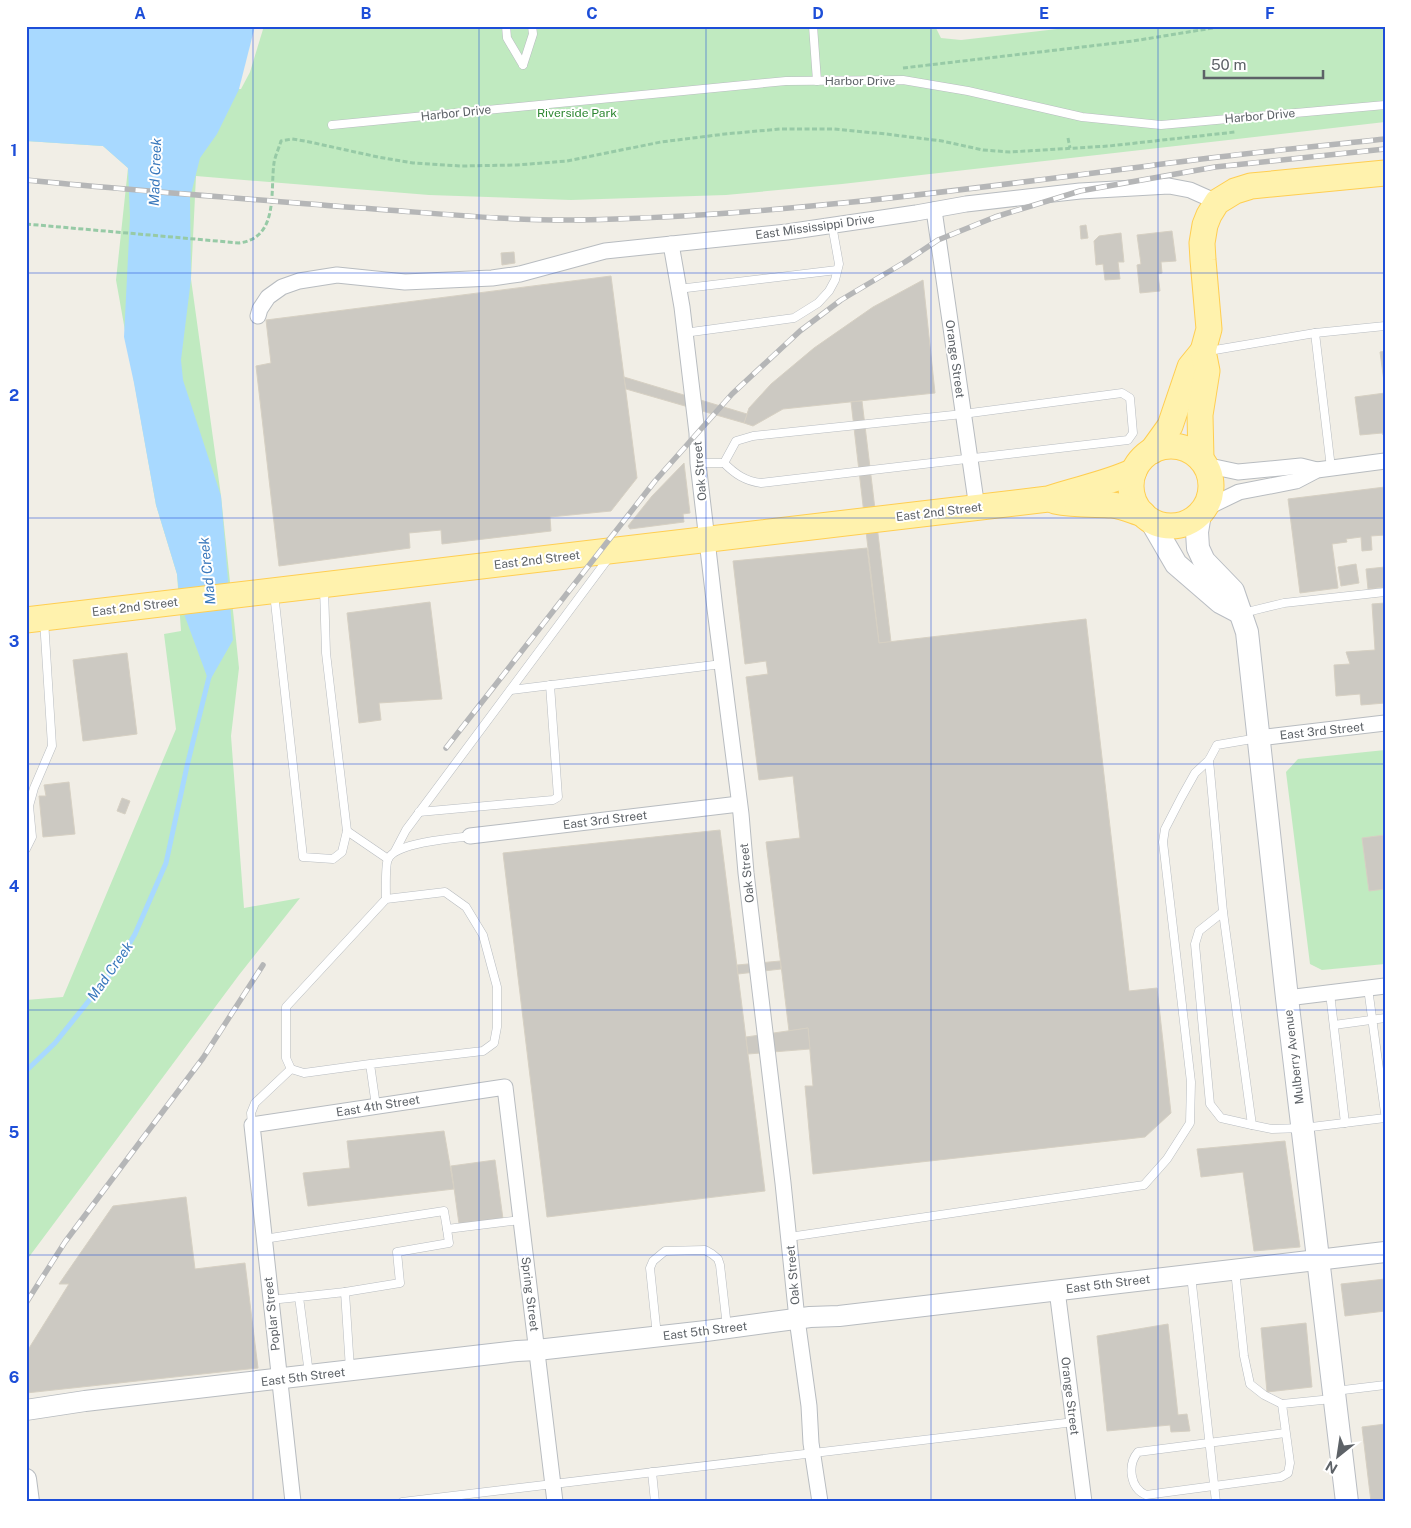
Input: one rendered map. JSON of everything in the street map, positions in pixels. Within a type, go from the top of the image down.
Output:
[{"type":"main road","points":[[1241,613],[1220,602],[1176,564],[1147,518],[1136,505],[1132,494],[1131,482],[1134,470],[1152,451],[1170,426],[1190,367],[1203,351],[1209,329],[1202,243],[1205,225],[1218,202],[1235,191],[1252,186],[1385,173]]},
{"type":"main road","points":[[1147,518],[1160,525],[1176,526],[1192,521],[1202,512],[1209,499],[1210,476],[1203,462],[1200,415],[1207,371],[1203,351]]},
{"type":"main road","points":[[1152,451],[1174,446],[1186,449],[1203,462]]},
{"type":"main road","name":"East 2nd Street","points":[[35,619],[1048,499],[1077,489],[1103,484],[1134,470]]},
{"type":"main road","name":"East 2nd Street","points":[[1048,499],[1073,504],[1113,505],[1126,508],[1147,518]]},
{"type":"main road","name":"Mulberry Avenue","points":[[1202,512],[1197,532],[1198,548],[1204,561],[1233,591],[1247,632],[1287,998],[1346,1502]]},
{"type":"street","name":"East Mississippi Drive","points":[[258,316],[268,297],[282,287],[316,277],[337,275],[405,282],[492,278],[520,274],[605,251],[832,225],[1055,193],[1169,186],[1190,190],[1218,202]]},
{"type":"street","name":"Orange Street","points":[[934,210],[977,508]]},
{"type":"street","name":"Oak Street","points":[[671,244],[697,433],[698,463],[740,804],[746,873],[797,1319],[820,1502]]},
{"type":"street","points":[[1203,462],[1238,472],[1301,466],[1324,469],[1385,461]]},
{"type":"street","points":[[1202,512],[1240,492],[1296,481],[1324,469]]},
{"type":"street","name":"East 3rd Street","points":[[1258,738],[1385,724]]},
{"type":"street","name":"East 3rd Street","points":[[470,836],[740,804]]},
{"type":"street","points":[[1287,998],[1385,986]]},
{"type":"street","name":"East 4th Street","points":[[252,1125],[505,1087]]},
{"type":"street","name":"Spring Street","points":[[505,1087],[555,1502]]},
{"type":"street","name":"Poplar Street","points":[[252,1125],[293,1502]]},
{"type":"street","name":"East 5th Street","points":[[26,1410],[104,1399],[517,1351],[658,1337],[797,1319],[1385,1252]]},
{"type":"street","name":"Orange Street","points":[[1057,1290],[1084,1502]]},
{"type":"street","points":[[26,1479],[29,1502]]},
{"type":"lane","points":[[506,26],[507,38],[523,65],[533,34],[532,26]]},
{"type":"lane","points":[[813,26],[817,81]]},
{"type":"lane","name":"Harbor Drive","points":[[332,125],[767,82],[817,81],[897,80],[968,91],[1082,117],[1161,125],[1385,106]]},
{"type":"lane","points":[[684,333],[794,318],[818,303],[835,280],[838,270],[839,264],[832,225]]},
{"type":"lane","points":[[678,289],[838,270]]},
{"type":"lane","points":[[1203,351],[1315,333],[1385,326]]},
{"type":"lane","points":[[1315,333],[1324,469]]},
{"type":"lane","points":[[698,463],[724,463],[735,474],[748,481],[761,483],[1128,440],[1133,433],[1130,398],[1122,394],[963,414],[754,436],[736,441],[724,463]]},
{"type":"lane","points":[[386,899],[445,892],[466,907],[484,935],[497,987],[497,1027],[494,1043],[483,1051],[304,1073],[291,1069],[286,1058],[286,1007],[386,899],[388,860],[395,852],[406,830],[613,551]]},
{"type":"lane","points":[[274,591],[303,857],[333,859],[342,852],[347,832],[326,653],[324,585]]},
{"type":"lane","points":[[1241,613],[1284,603],[1385,592]]},
{"type":"lane","points":[[26,849],[32,837],[28,806],[52,746],[35,619]]},
{"type":"lane","points":[[511,690],[722,664]]},
{"type":"lane","points":[[419,812],[553,800],[558,797],[550,685]]},
{"type":"lane","points":[[789,1237],[1144,1185],[1167,1159],[1190,1123],[1191,1082],[1163,842],[1165,829],[1195,773],[1210,760],[1217,745],[1258,738]]},
{"type":"lane","points":[[1210,760],[1223,912],[1252,1125]]},
{"type":"lane","points":[[347,832],[388,860]]},
{"type":"lane","points":[[395,852],[414,844],[470,836]]},
{"type":"lane","points":[[1223,912],[1199,931],[1195,944],[1210,1104],[1221,1118],[1272,1130],[1385,1118]]},
{"type":"lane","points":[[1368,988],[1385,1113]]},
{"type":"lane","points":[[1330,993],[1345,1123]]},
{"type":"lane","points":[[1334,1024],[1385,1018]]},
{"type":"lane","points":[[370,1064],[376,1106]]},
{"type":"lane","points":[[252,1125],[251,1113],[256,1103],[291,1069]]},
{"type":"lane","points":[[264,1239],[444,1211],[449,1243],[397,1252],[400,1282],[345,1292],[270,1300]]},
{"type":"lane","points":[[447,1229],[521,1220]]},
{"type":"lane","points":[[658,1337],[650,1268],[653,1261],[665,1251],[705,1250],[718,1259],[727,1329]]},
{"type":"lane","points":[[1235,1270],[1244,1356],[1250,1384],[1264,1395],[1282,1404],[1385,1385]]},
{"type":"lane","points":[[1191,1274],[1216,1502]]},
{"type":"lane","points":[[345,1292],[350,1371]]},
{"type":"lane","points":[[299,1297],[309,1376]]},
{"type":"lane","points":[[1282,1404],[1286,1433],[1290,1463],[1288,1473],[1281,1477],[1146,1495],[1134,1486],[1132,1464],[1138,1452],[1286,1433]]},
{"type":"lane","points":[[402,1502],[1074,1422]]},
{"type":"lane","points":[[652,1472],[655,1502]]},
{"type":"path","points":[[897,80],[898,68],[1133,41],[1225,26]]},
{"type":"path","points":[[26,224],[239,243],[248,242],[257,237],[269,219],[274,161],[281,141],[292,139],[378,158],[413,163],[461,166],[517,165],[567,161],[661,142],[780,129],[834,129],[886,134],[942,140],[983,150],[1010,152],[1236,132]]},
{"type":"path","points":[[1068,138],[1070,148]]},
{"type":"green space","name":"Riverside Park","points":[[262,26],[1385,26],[1385,122],[842,184],[726,195],[571,200],[429,195],[196,176],[191,279],[221,496],[239,668],[231,736],[244,908],[300,898],[239,975],[26,1261],[26,1000],[63,997],[176,729],[164,634],[181,631],[177,574],[156,505],[116,280],[128,168],[103,146],[26,141]]},
{"type":"green space","points":[[1385,750],[1385,964],[1322,970],[1310,964],[1286,772],[1298,759]]},
{"type":"water","points":[[26,26],[262,26],[248,71],[217,134],[200,158],[190,198],[191,279],[181,360],[183,380],[221,496],[233,640],[209,682],[180,603],[177,574],[156,505],[124,337],[130,217],[128,168],[103,146],[26,141]]},
{"type":"pier","points":[[255,26],[264,26],[250,72],[241,89],[239,89]]},
{"type":"pier","points":[[935,26],[948,26],[949,29],[1001,26],[1059,26],[1057,29],[961,40],[941,38]]},
{"type":"building","points":[[1086,225],[1088,238],[1081,239],[1080,226]]},
{"type":"building","points":[[1172,231],[1176,261],[1161,262],[1162,273],[1158,274],[1160,291],[1140,293],[1137,265],[1141,264],[1137,235]]},
{"type":"building","points":[[1121,233],[1124,262],[1118,262],[1120,279],[1105,280],[1103,264],[1096,265],[1094,241],[1099,236]]},
{"type":"building","points":[[514,252],[515,263],[502,265],[501,253]]},
{"type":"building","points":[[611,276],[637,478],[611,511],[550,517],[551,531],[442,544],[441,530],[409,533],[410,548],[279,566],[256,366],[271,363],[266,320]]},
{"type":"building","points":[[923,280],[935,393],[783,409],[753,426],[744,423],[749,408],[771,384],[814,348],[873,307]]},
{"type":"building","points":[[1385,351],[1385,389],[1380,352]]},
{"type":"building","points":[[624,377],[747,414],[744,423],[626,389]]},
{"type":"building","points":[[1385,393],[1385,438],[1382,433],[1360,435],[1355,397]]},
{"type":"building","points":[[862,401],[891,642],[879,643],[851,402]]},
{"type":"building","points":[[684,463],[690,513],[683,514],[684,522],[630,529],[628,526],[652,496]]},
{"type":"building","points":[[1385,487],[1385,535],[1371,536],[1372,550],[1362,551],[1361,537],[1346,539],[1347,542],[1332,544],[1338,588],[1300,593],[1288,499]]},
{"type":"building","points":[[867,548],[879,643],[1086,619],[1129,991],[1157,988],[1171,1113],[1145,1137],[813,1174],[805,1086],[813,1086],[808,1028],[789,1031],[766,842],[800,838],[793,776],[759,780],[746,677],[768,674],[766,661],[745,664],[733,561]]},
{"type":"building","points":[[1356,564],[1359,583],[1341,586],[1338,567]]},
{"type":"building","points":[[1385,567],[1385,587],[1368,589],[1366,569]]},
{"type":"building","points":[[430,602],[442,699],[379,703],[381,720],[359,723],[347,613]]},
{"type":"building","points":[[1385,603],[1385,703],[1361,705],[1360,694],[1336,696],[1334,665],[1350,664],[1346,652],[1375,650],[1372,604]]},
{"type":"building","points":[[127,653],[137,734],[83,741],[73,660]]},
{"type":"building","points":[[69,782],[75,834],[43,837],[39,796],[46,796],[44,785]]},
{"type":"building","points":[[122,798],[130,801],[125,814],[117,811]]},
{"type":"building","points":[[720,830],[765,1191],[547,1217],[503,853]]},
{"type":"building","points":[[1385,835],[1385,889],[1369,891],[1362,838]]},
{"type":"building","points":[[780,961],[781,969],[738,974],[737,965]]},
{"type":"building","points":[[808,1028],[810,1049],[748,1054],[746,1037]]},
{"type":"building","points":[[444,1131],[454,1189],[308,1206],[303,1173],[350,1168],[347,1141]]},
{"type":"building","points":[[1285,1141],[1300,1247],[1254,1251],[1243,1172],[1201,1177],[1197,1149]]},
{"type":"building","points":[[495,1160],[503,1219],[459,1224],[451,1166]]},
{"type":"building","points":[[186,1197],[195,1269],[245,1263],[258,1368],[26,1393],[26,1353],[69,1284],[59,1284],[113,1206]]},
{"type":"building","points":[[1385,1279],[1385,1311],[1345,1316],[1341,1284]]},
{"type":"building","points":[[1306,1323],[1312,1387],[1267,1392],[1261,1328]]},
{"type":"building","points":[[1168,1324],[1178,1415],[1187,1414],[1190,1431],[1171,1432],[1170,1425],[1107,1431],[1097,1336]]},
{"type":"building","points":[[1385,1424],[1385,1501],[1371,1502],[1362,1427]]},
{"type":"waterway","name":"Mad Creek","points":[[26,1071],[55,1043],[116,967],[135,934],[166,863],[209,677]]},
{"type":"railway","points":[[26,180],[470,216],[580,220],[734,213],[811,206],[1385,139]]},
{"type":"railway","points":[[446,748],[655,481],[732,394],[800,331],[841,300],[938,240],[995,217],[1080,191],[1215,167],[1385,149]]},
{"type":"railway","points":[[26,1303],[65,1242],[203,1058],[263,965]]}]
